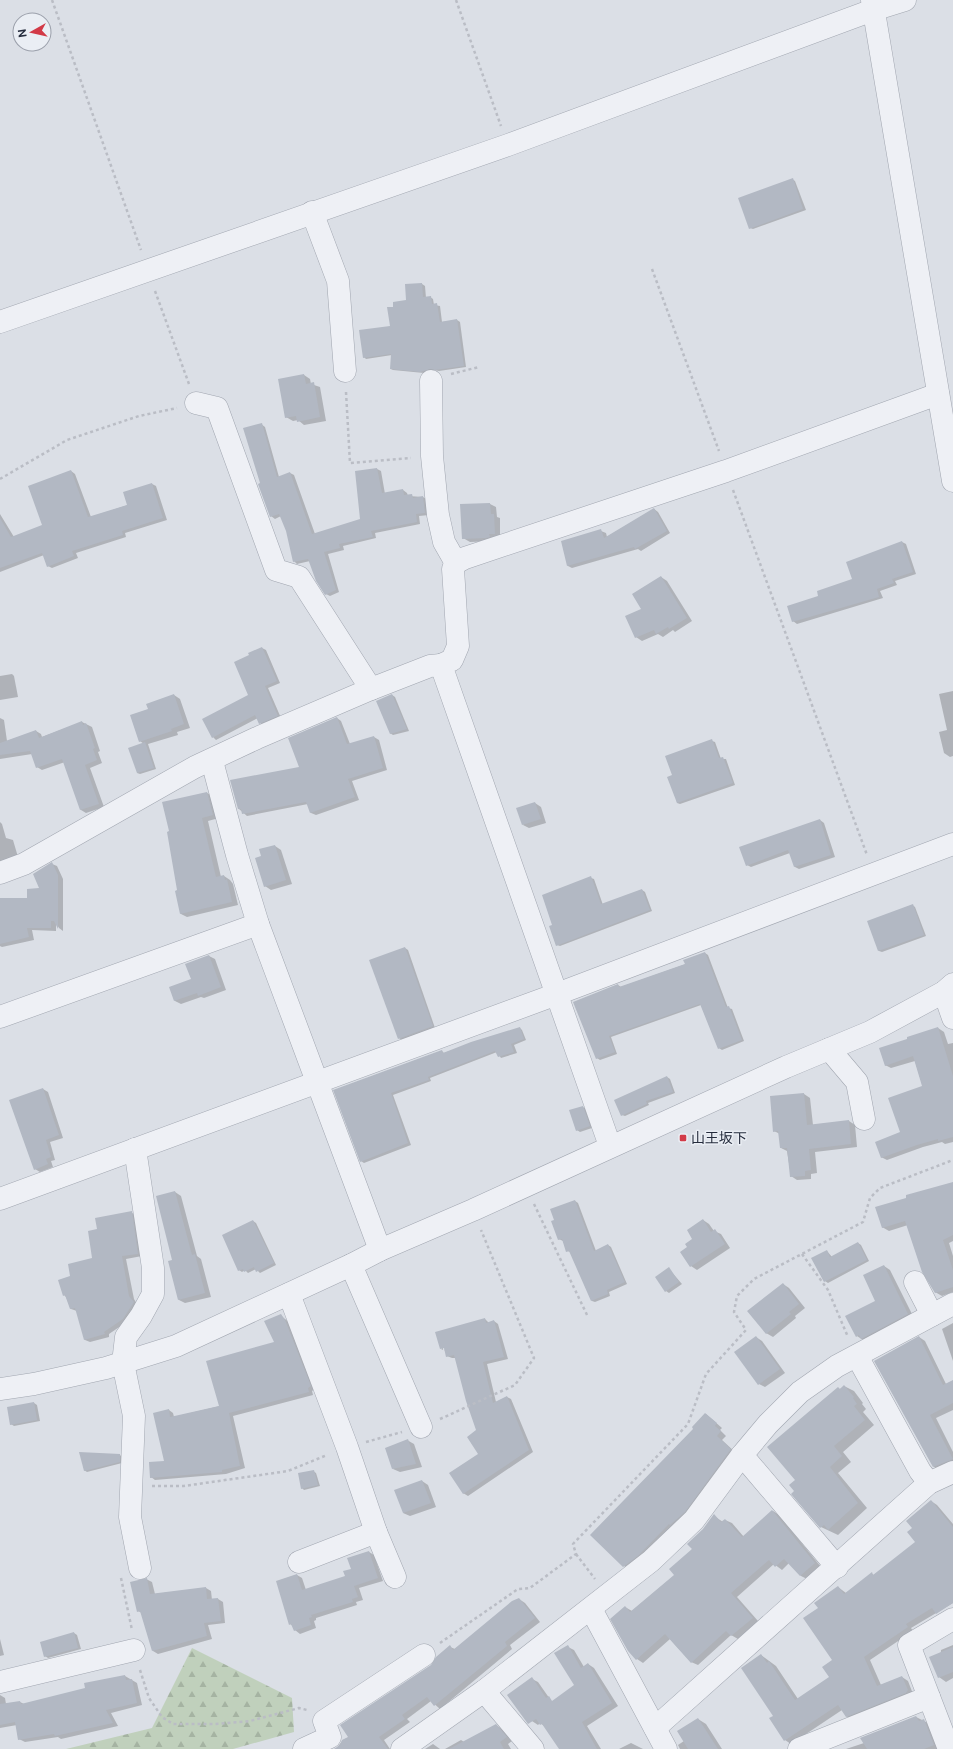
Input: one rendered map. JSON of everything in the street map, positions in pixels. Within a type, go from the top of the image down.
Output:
[{"type":"street","points":[[0,322],[312,212],[508,145],[873,5],[905,0]]},
{"type":"street","points":[[873,5],[953,480]]},
{"type":"street","points":[[312,212],[338,281],[345,371]]},
{"type":"street","points":[[431,381],[432,456],[441,529],[444,542],[456,563]]},
{"type":"street","points":[[0,873],[24,864],[195,768],[257,738],[371,688],[430,666],[441,665],[452,660],[458,646],[453,569],[456,563],[465,558],[726,471],[938,394]]},
{"type":"street","points":[[196,403],[217,408],[276,570],[299,577],[371,688]]},
{"type":"street","points":[[441,665],[610,1146]]},
{"type":"street","points":[[212,761],[237,855],[258,924],[380,1250]]},
{"type":"street","points":[[0,1198],[557,994],[953,844]]},
{"type":"street","points":[[0,1017],[258,924]]},
{"type":"street","points":[[0,1389],[34,1384],[123,1363],[176,1346],[351,1265],[380,1250],[610,1146],[870,1032],[948,988],[953,1018]]},
{"type":"street","points":[[829,1049],[857,1082],[864,1119]]},
{"type":"street","points":[[135,1149],[153,1268],[153,1294],[141,1316],[126,1337],[123,1363],[134,1416],[130,1517],[140,1568]]},
{"type":"street","points":[[351,1265],[421,1427]]},
{"type":"street","points":[[915,1282],[932,1315]]},
{"type":"street","points":[[289,1294],[347,1447],[376,1532],[395,1578]]},
{"type":"street","points":[[402,1749],[484,1691],[651,1561],[694,1520],[742,1454],[768,1424],[800,1392],[837,1366],[953,1304]]},
{"type":"street","points":[[857,1356],[920,1472],[929,1483]]},
{"type":"street","points":[[742,1454],[837,1567]]},
{"type":"street","points":[[655,1728],[837,1567],[929,1483],[953,1472]]},
{"type":"street","points":[[311,1564],[376,1532]]},
{"type":"street","points":[[591,1609],[666,1749]]},
{"type":"street","points":[[949,1749],[909,1645],[953,1619]]},
{"type":"street","points":[[0,1682],[134,1650]]},
{"type":"street","points":[[304,1749],[330,1737],[324,1721],[424,1655]]},
{"type":"street","points":[[484,1691],[533,1749]]},
{"type":"street","points":[[799,1749],[929,1697]]},
{"type":"path","points":[[456,0],[508,145]]},
{"type":"path","points":[[652,269],[874,874]]},
{"type":"path","points":[[431,381],[436,378],[479,367]]},
{"type":"path","points":[[345,371],[350,463],[432,456]]},
{"type":"path","points":[[608,1595],[576,1554],[573,1544],[688,1424],[706,1374],[746,1330],[734,1312],[737,1296],[754,1279],[863,1222],[870,1198],[880,1188],[953,1160]]},
{"type":"path","points":[[525,1185],[588,1317]]},
{"type":"path","points":[[802,1254],[828,1290],[857,1356]]},
{"type":"path","points":[[424,1655],[518,1589],[530,1588],[576,1554]]},
{"type":"path","points":[[140,1568],[120,1575],[134,1650],[149,1698],[162,1717],[173,1724],[215,1724],[250,1721],[299,1708],[307,1710],[324,1721]]},
{"type":"green space","points":[[192,1648],[292,1698],[294,1732],[233,1749],[66,1749],[152,1728]]},
{"type":"building","points":[[793,178],[803,209],[749,229],[738,198]]},
{"type":"building","points":[[422,283],[423,297],[431,296],[432,304],[437,303],[440,322],[457,319],[464,366],[435,370],[430,369],[420,372],[390,369],[391,354],[363,358],[359,330],[390,326],[387,307],[393,307],[393,302],[406,300],[405,284]]},
{"type":"building","points":[[304,374],[306,384],[314,382],[320,417],[297,422],[296,416],[285,418],[278,379]]},
{"type":"building","points":[[262,423],[277,477],[290,472],[312,534],[360,519],[355,471],[377,468],[382,493],[403,489],[404,495],[412,494],[413,498],[423,496],[425,513],[416,514],[417,522],[371,531],[373,537],[339,544],[340,548],[324,552],[336,590],[325,595],[316,581],[308,559],[293,562],[286,531],[279,514],[270,517],[258,484],[260,483],[243,428]]},
{"type":"building","points":[[71,470],[88,517],[127,505],[123,492],[152,483],[163,518],[122,531],[123,535],[72,551],[74,556],[47,567],[42,553],[0,568],[0,518],[11,537],[42,525],[28,486]]},
{"type":"building","points":[[490,503],[491,514],[494,514],[495,534],[489,534],[490,537],[486,538],[462,539],[460,504]]},
{"type":"building","points":[[654,508],[667,531],[635,549],[634,547],[567,566],[561,541],[601,529],[604,538]]},
{"type":"building","points":[[902,541],[913,572],[892,579],[894,583],[877,589],[879,597],[792,622],[787,606],[818,596],[817,591],[852,579],[846,562]]},
{"type":"building","points":[[661,576],[687,618],[669,629],[668,627],[656,634],[654,630],[635,638],[625,616],[641,609],[632,594]]},
{"type":"building","points":[[262,647],[277,681],[265,686],[278,716],[259,724],[255,715],[212,738],[202,719],[248,695],[234,662],[249,655],[248,653]]},
{"type":"building","points":[[174,694],[184,724],[171,729],[172,731],[139,742],[130,715],[148,709],[146,704]]},
{"type":"building","points":[[392,694],[407,729],[390,734],[376,701]]},
{"type":"building","points":[[337,717],[347,744],[374,736],[383,768],[348,779],[355,797],[310,813],[306,802],[242,814],[241,809],[238,809],[230,780],[299,767],[288,738]]},
{"type":"building","points":[[82,721],[83,725],[86,723],[95,748],[93,749],[97,760],[85,765],[99,804],[80,810],[62,759],[36,768],[30,751],[0,755],[0,743],[36,730],[39,738]]},
{"type":"building","points":[[712,739],[719,758],[723,757],[733,783],[677,803],[667,777],[672,775],[665,756]]},
{"type":"building","points":[[145,742],[154,768],[137,773],[128,748]]},
{"type":"building","points":[[207,792],[213,815],[202,818],[216,877],[224,875],[225,880],[227,879],[232,902],[180,914],[175,891],[177,890],[167,832],[169,831],[162,802]]},
{"type":"building","points":[[535,802],[541,819],[522,825],[516,808]]},
{"type":"building","points":[[820,819],[831,855],[794,867],[788,850],[746,866],[739,847]]},
{"type":"building","points":[[275,845],[286,880],[264,887],[255,858],[261,856],[259,849]]},
{"type":"building","points":[[52,862],[58,875],[58,929],[54,921],[51,921],[51,928],[27,928],[29,937],[0,944],[0,898],[27,898],[27,889],[39,888],[33,874]]},
{"type":"building","points":[[591,876],[601,904],[642,889],[650,910],[556,946],[549,926],[552,925],[542,895]]},
{"type":"building","points":[[913,904],[924,935],[878,951],[867,921]]},
{"type":"building","points":[[405,947],[433,1026],[398,1039],[369,960]]},
{"type":"building","points":[[705,952],[726,1007],[729,1006],[742,1040],[718,1049],[700,1004],[609,1036],[615,1052],[596,1059],[573,1002],[618,984],[619,987],[685,964],[683,960]]},
{"type":"building","points":[[209,955],[221,987],[198,996],[197,993],[174,1001],[169,987],[191,979],[185,964]]},
{"type":"building","points":[[520,1027],[524,1039],[511,1044],[514,1052],[498,1057],[495,1051],[428,1077],[429,1080],[391,1093],[408,1143],[360,1162],[333,1090],[442,1050],[443,1053],[471,1042]]},
{"type":"building","points":[[938,1027],[953,1076],[953,1137],[938,1141],[938,1139],[917,1145],[881,1158],[875,1142],[900,1132],[888,1098],[922,1086],[913,1056],[885,1066],[879,1048]]},
{"type":"building","points":[[667,1076],[673,1092],[646,1101],[647,1104],[621,1116],[614,1100]]},
{"type":"building","points":[[43,1088],[59,1135],[46,1140],[51,1157],[46,1159],[48,1164],[34,1170],[9,1100]]},
{"type":"building","points":[[804,1093],[807,1125],[849,1120],[851,1144],[809,1149],[811,1170],[805,1171],[805,1176],[790,1177],[787,1148],[780,1148],[778,1131],[773,1132],[770,1096]]},
{"type":"building","points":[[583,1106],[590,1126],[576,1131],[569,1110]]},
{"type":"building","points":[[953,1182],[953,1235],[943,1240],[953,1270],[953,1287],[935,1293],[922,1272],[905,1221],[882,1228],[875,1207],[906,1198],[906,1195]]},
{"type":"building","points":[[175,1191],[192,1255],[195,1254],[205,1293],[178,1300],[168,1261],[172,1260],[156,1196]]},
{"type":"building","points":[[575,1200],[594,1251],[608,1244],[625,1282],[607,1290],[608,1294],[591,1301],[569,1251],[566,1252],[562,1239],[558,1240],[551,1221],[554,1220],[550,1209]]},
{"type":"building","points":[[132,1211],[138,1254],[122,1256],[129,1296],[134,1302],[123,1319],[104,1332],[105,1334],[84,1340],[75,1308],[70,1309],[65,1295],[63,1296],[58,1280],[70,1276],[68,1264],[92,1258],[88,1231],[97,1229],[95,1218]]},
{"type":"building","points":[[703,1219],[711,1232],[715,1229],[725,1244],[690,1267],[680,1252],[687,1247],[685,1244],[692,1239],[687,1230]]},
{"type":"building","points":[[253,1220],[274,1263],[256,1272],[254,1267],[244,1272],[243,1269],[238,1271],[222,1235]]},
{"type":"building","points":[[858,1242],[867,1260],[824,1282],[811,1258],[827,1250],[830,1257]]},
{"type":"building","points":[[884,1265],[908,1314],[861,1339],[859,1335],[856,1337],[845,1316],[875,1301],[863,1275]]},
{"type":"building","points":[[669,1267],[679,1282],[665,1292],[655,1277]]},
{"type":"building","points":[[783,1283],[799,1304],[789,1312],[791,1314],[766,1334],[747,1311]]},
{"type":"building","points":[[281,1314],[285,1320],[311,1386],[308,1388],[309,1392],[229,1413],[240,1466],[222,1470],[222,1472],[150,1478],[149,1462],[164,1461],[153,1413],[169,1409],[170,1417],[219,1406],[206,1361],[274,1342],[264,1321]]},
{"type":"building","points":[[485,1318],[486,1323],[494,1320],[504,1357],[483,1362],[493,1403],[507,1396],[529,1450],[463,1494],[449,1473],[478,1454],[467,1437],[476,1430],[466,1401],[454,1355],[446,1357],[444,1348],[440,1349],[435,1332]]},
{"type":"building","points":[[756,1336],[780,1369],[758,1385],[734,1352]]},
{"type":"building","points":[[919,1336],[943,1385],[953,1380],[953,1403],[930,1415],[953,1459],[933,1467],[874,1361]]},
{"type":"building","points":[[844,1385],[854,1397],[853,1398],[857,1404],[854,1406],[865,1420],[834,1446],[842,1456],[830,1467],[858,1503],[828,1530],[824,1525],[820,1528],[791,1494],[794,1491],[789,1485],[795,1480],[767,1447],[838,1387],[840,1389]]},
{"type":"building","points":[[34,1402],[37,1420],[10,1425],[7,1407]]},
{"type":"building","points":[[705,1413],[717,1423],[715,1426],[721,1431],[717,1436],[731,1449],[685,1512],[670,1525],[669,1524],[638,1556],[623,1567],[590,1535],[693,1429],[692,1427]]},
{"type":"building","points":[[408,1439],[416,1464],[392,1469],[385,1448]]},
{"type":"building","points":[[79,1452],[120,1454],[120,1462],[84,1471]]},
{"type":"building","points":[[314,1470],[318,1485],[301,1489],[298,1473]]},
{"type":"building","points":[[422,1480],[431,1503],[403,1513],[394,1490]]},
{"type":"building","points":[[931,1500],[953,1527],[953,1603],[936,1614],[932,1608],[906,1624],[908,1627],[864,1657],[877,1686],[902,1676],[908,1690],[906,1693],[846,1717],[838,1705],[784,1741],[769,1718],[773,1716],[741,1668],[761,1654],[767,1663],[769,1661],[795,1700],[829,1677],[822,1667],[832,1660],[803,1618],[818,1608],[814,1603],[838,1586],[844,1594],[872,1572],[873,1575],[915,1542],[907,1532],[912,1528],[906,1521]]},
{"type":"building","points":[[772,1510],[815,1563],[800,1576],[784,1559],[775,1567],[769,1560],[731,1593],[753,1618],[731,1636],[726,1631],[691,1663],[665,1634],[636,1660],[628,1651],[610,1619],[625,1606],[630,1612],[674,1575],[669,1569],[692,1549],[687,1544],[703,1529],[714,1514],[721,1522],[725,1519],[742,1537]]},
{"type":"building","points":[[369,1551],[378,1578],[354,1586],[358,1597],[352,1599],[353,1602],[311,1615],[312,1617],[309,1618],[311,1625],[294,1631],[291,1624],[289,1625],[276,1581],[297,1574],[302,1590],[345,1576],[343,1571],[351,1569],[347,1558]]},
{"type":"building","points":[[147,1578],[150,1594],[206,1587],[207,1599],[218,1598],[221,1621],[204,1623],[207,1636],[152,1651],[140,1611],[137,1612],[130,1582]]},
{"type":"building","points":[[519,1598],[535,1618],[505,1642],[507,1646],[434,1706],[427,1697],[402,1715],[405,1719],[379,1737],[388,1749],[334,1749],[340,1745],[342,1740],[348,1737],[340,1725],[431,1665],[436,1657],[450,1645],[453,1650],[512,1601]]},
{"type":"building","points":[[74,1632],[78,1648],[44,1657],[40,1642]]},
{"type":"building","points":[[568,1645],[581,1668],[588,1663],[612,1703],[582,1722],[597,1749],[559,1749],[542,1724],[540,1725],[536,1719],[528,1724],[507,1695],[532,1677],[546,1698],[549,1696],[552,1701],[574,1685],[554,1653]]},
{"type":"building","points":[[953,1647],[953,1672],[938,1678],[929,1657]]},
{"type":"building","points":[[125,1675],[126,1680],[132,1679],[137,1703],[106,1710],[113,1723],[55,1736],[54,1734],[18,1740],[15,1722],[0,1725],[0,1704],[20,1701],[21,1704],[85,1688],[84,1683]]},
{"type":"building","points":[[916,1716],[919,1721],[924,1719],[934,1745],[924,1749],[867,1749],[860,1738]]},
{"type":"building","points":[[698,1718],[718,1749],[688,1749],[677,1731]]},
{"type":"building","points":[[496,1724],[507,1737],[500,1742],[504,1749],[449,1749]]},
{"type":"place","name":"山王坂下","points":[[683,1138]]}]
